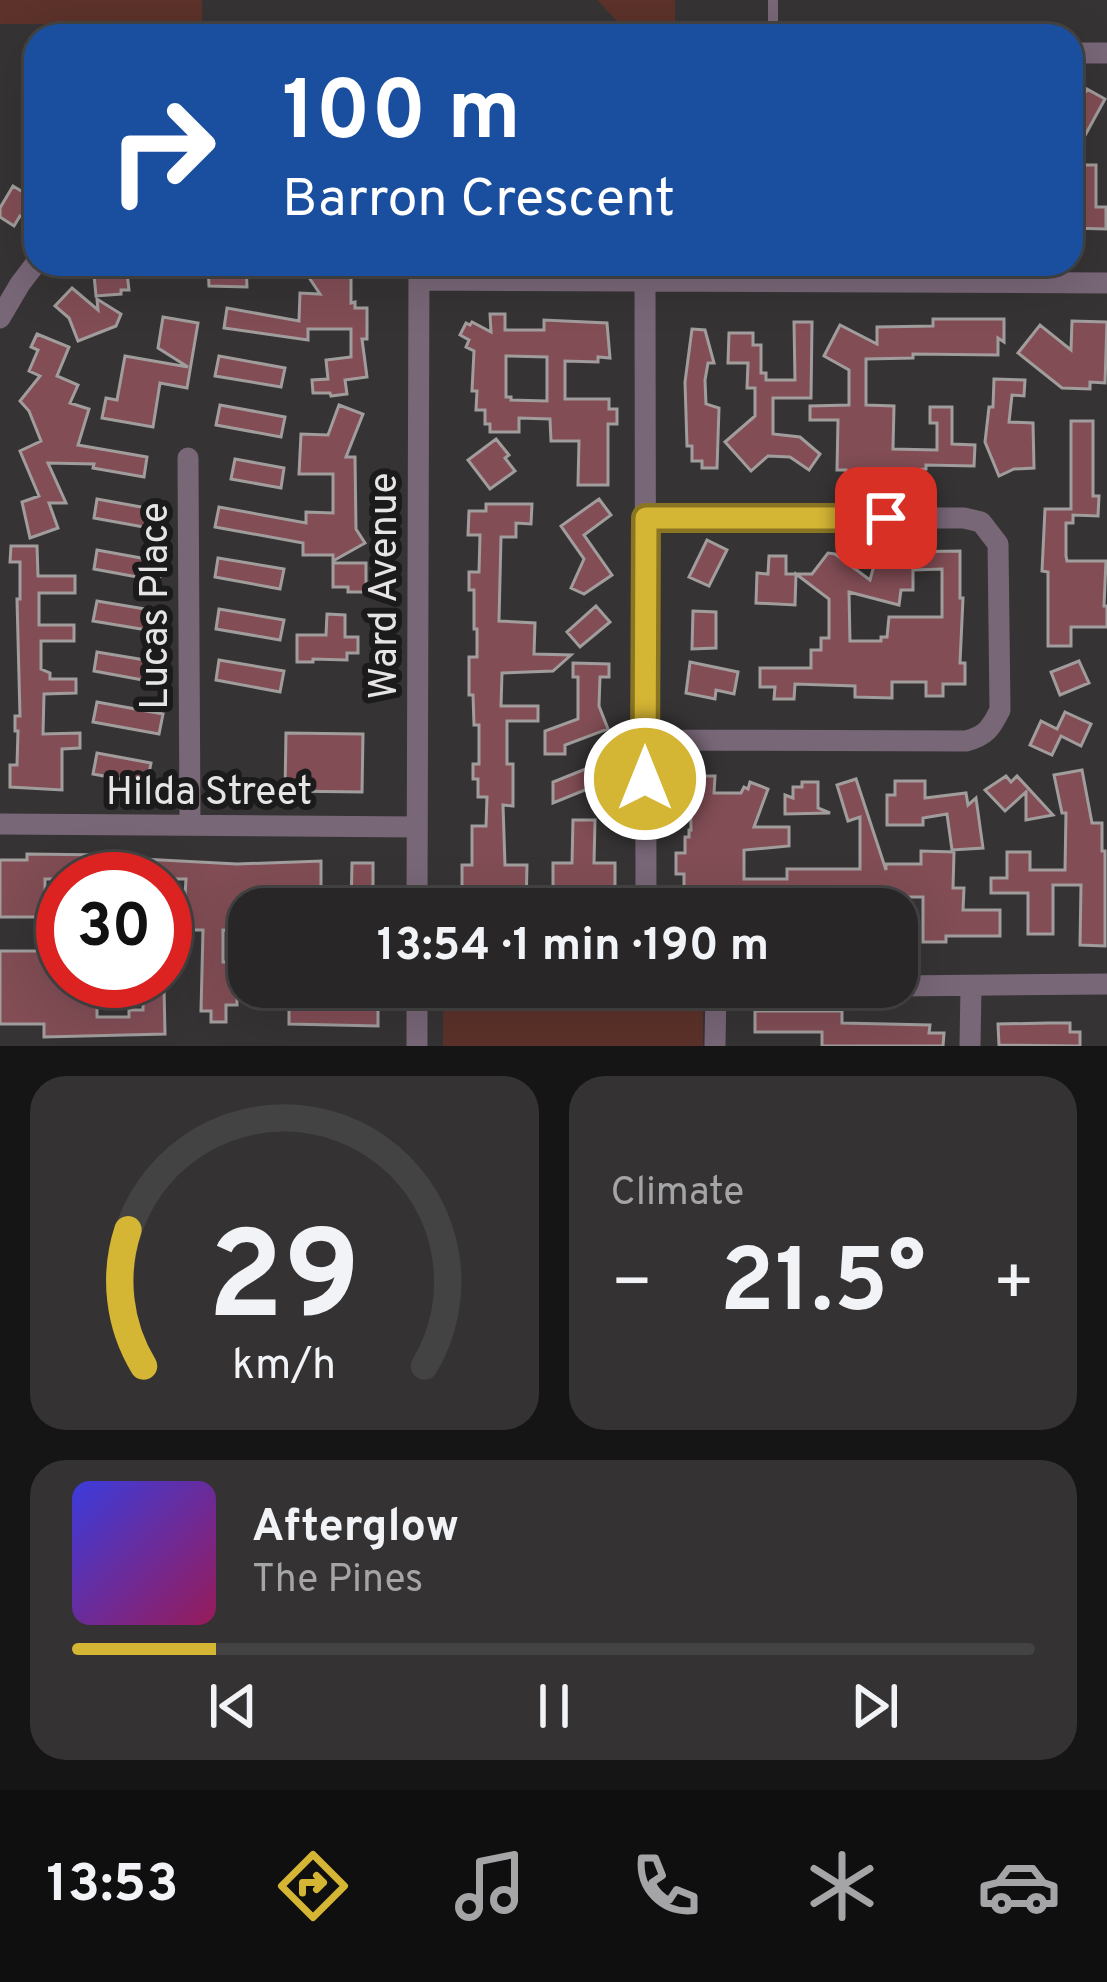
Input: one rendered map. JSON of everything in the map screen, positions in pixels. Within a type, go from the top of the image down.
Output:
[{"type":"street","points":[[0,271],[20,284]]},
{"type":"street","points":[[0,318],[26,276]]},
{"type":"street","name":"Ward Avenue","points":[[417,888],[419,276]]},
{"type":"street","points":[[519,276],[1107,283]]},
{"type":"street","points":[[645,281],[646,888]]},
{"type":"street","name":"Lucas Place","points":[[188,458],[190,826]]},
{"type":"street","points":[[645,740],[966,741],[982,737],[1000,710],[998,544],[981,522],[964,518],[646,518]]},
{"type":"street","name":"Hilda Street","points":[[0,824],[417,826]]},
{"type":"street","points":[[918,986],[1107,984]]},
{"type":"street","points":[[970,1046],[971,987]]},
{"type":"street","points":[[417,1008],[417,1046]]},
{"type":"street","points":[[716,1008],[716,1046]]},
{"type":"shaded area","points":[[0,0],[202,0],[202,24],[0,24]]},
{"type":"shaded area","points":[[597,0],[675,0],[675,21],[618,22]]},
{"type":"shaded area","points":[[443,1008],[703,1008],[703,1046],[443,1046]]},
{"type":"building","points":[[1087,89],[1105,99],[1083,139]]},
{"type":"building","points":[[1083,165],[1096,165],[1096,207],[1106,207],[1106,229],[1083,228]]},
{"type":"building","points":[[13,186],[24,193],[24,218],[20,216],[14,226],[0,217]]},
{"type":"building","points":[[94,276],[127,276],[129,290],[96,296]]},
{"type":"building","points":[[209,276],[247,276],[247,287],[209,286]]},
{"type":"building","points":[[308,276],[351,276],[351,303],[367,308],[367,339],[362,339],[367,377],[345,380],[347,394],[313,393],[312,380],[328,379],[326,360],[351,357],[351,329],[308,329],[308,340],[224,328],[227,308],[299,321],[300,293],[320,294]]},
{"type":"building","points":[[72,288],[98,310],[97,299],[121,314],[116,326],[78,341],[69,318],[55,306]]},
{"type":"building","points":[[490,314],[505,314],[505,330],[544,330],[544,320],[607,323],[610,358],[565,361],[565,399],[609,399],[609,409],[617,409],[617,424],[608,424],[608,485],[578,485],[579,441],[551,441],[550,419],[519,418],[519,432],[490,432],[485,410],[476,410],[477,391],[472,391],[474,351],[460,335],[466,323],[472,322],[491,332]],"holes":[[[506,356],[547,357],[547,401],[506,397]]]},
{"type":"building","points":[[163,317],[198,323],[187,388],[160,383],[153,427],[102,418],[106,398],[117,400],[125,356],[188,367],[158,348]]},
{"type":"building","points":[[933,319],[1004,319],[1004,342],[998,338],[998,355],[866,359],[866,405],[894,406],[893,449],[937,450],[937,423],[930,423],[930,407],[952,407],[952,444],[975,445],[974,466],[926,465],[926,469],[846,475],[846,470],[837,470],[838,420],[810,420],[810,406],[849,405],[849,370],[824,356],[840,325],[877,344],[877,327],[933,326]]},
{"type":"building","points":[[1072,321],[1107,322],[1105,383],[1090,382],[1090,389],[1062,388],[1018,353],[1040,325],[1071,350]]},
{"type":"building","points":[[794,322],[812,322],[811,398],[773,398],[773,434],[800,437],[820,454],[809,470],[790,457],[768,456],[751,471],[725,442],[755,416],[755,388],[747,388],[748,363],[728,363],[729,333],[753,333],[753,345],[761,345],[761,373],[766,373],[766,380],[795,380]]},
{"type":"building","points":[[692,329],[705,330],[714,363],[708,363],[705,380],[706,404],[719,408],[717,468],[702,468],[702,461],[692,461],[692,446],[687,446],[685,382]]},
{"type":"building","points":[[37,334],[69,347],[57,376],[78,385],[70,403],[89,409],[78,445],[147,457],[144,477],[93,468],[94,464],[48,463],[66,503],[49,503],[58,528],[30,538],[22,502],[39,496],[20,451],[41,441],[20,401],[40,376],[29,371],[38,350],[31,347]]},
{"type":"building","points":[[219,356],[285,368],[281,387],[215,376]]},
{"type":"building","points":[[994,379],[1025,380],[1024,396],[1012,395],[1009,422],[1033,423],[1034,468],[999,476],[985,442]]},
{"type":"building","points":[[220,405],[285,417],[281,437],[216,425]]},
{"type":"building","points":[[339,405],[363,414],[346,457],[355,457],[356,529],[365,543],[333,561],[333,555],[303,555],[303,543],[215,527],[219,507],[306,523],[306,512],[333,513],[333,474],[299,474],[301,434],[328,435]]},
{"type":"building","points":[[1071,421],[1093,421],[1093,496],[1099,496],[1098,516],[1073,515],[1073,523],[1066,523],[1066,556],[1067,561],[1106,561],[1107,627],[1071,627],[1071,646],[1048,646],[1048,572],[1042,571],[1045,509],[1071,509]]},
{"type":"building","points":[[496,439],[515,471],[490,489],[468,460]]},
{"type":"building","points":[[235,459],[284,468],[281,488],[231,479]]},
{"type":"building","points":[[97,499],[163,511],[160,530],[94,518]]},
{"type":"building","points":[[599,499],[611,515],[584,535],[612,575],[584,594],[571,588],[584,559],[561,526]]},
{"type":"building","points":[[486,504],[532,504],[531,524],[516,523],[516,537],[501,537],[499,621],[535,623],[534,654],[571,655],[553,671],[502,673],[501,706],[538,706],[538,721],[507,721],[513,806],[503,805],[505,865],[527,865],[526,888],[462,888],[462,865],[472,865],[472,826],[486,826],[487,797],[478,797],[478,779],[473,779],[473,764],[479,764],[479,725],[474,725],[473,695],[469,695],[469,657],[477,657],[477,629],[469,572],[479,572],[480,535],[468,535],[469,511],[486,511]]},
{"type":"building","points":[[707,540],[727,550],[709,586],[689,577]]},
{"type":"building","points":[[11,546],[37,546],[38,576],[75,576],[75,593],[39,593],[39,625],[74,625],[74,641],[41,641],[41,669],[50,673],[50,679],[76,679],[76,693],[44,694],[43,734],[80,733],[80,748],[62,749],[62,790],[10,787],[10,765],[17,765],[15,716],[20,716],[20,562],[10,562]]},
{"type":"building","points":[[879,547],[896,552],[960,551],[960,663],[965,663],[965,684],[943,684],[943,696],[926,696],[926,682],[892,682],[892,698],[855,697],[855,686],[795,684],[794,699],[774,699],[775,687],[760,687],[760,668],[811,668],[811,650],[821,650],[821,638],[829,638],[829,599],[796,574],[812,574],[828,553],[870,580]],"holes":[[[942,569],[942,617],[889,617],[887,637],[881,641],[850,641],[849,592],[899,605],[901,590],[913,590],[913,570]]]},
{"type":"building","points":[[97,550],[163,562],[159,581],[94,569]]},
{"type":"building","points":[[769,556],[786,556],[786,574],[796,574],[795,605],[756,603],[757,573],[768,574]]},
{"type":"building","points":[[218,558],[284,569],[280,589],[215,577]]},
{"type":"building","points":[[333,563],[366,563],[366,592],[333,587]]},
{"type":"building","points":[[97,601],[163,612],[159,632],[93,621]]},
{"type":"building","points":[[596,606],[610,622],[580,647],[567,632]]},
{"type":"building","points":[[219,609],[284,620],[280,640],[216,629]]},
{"type":"building","points":[[693,611],[716,612],[716,648],[692,649]]},
{"type":"building","points":[[327,614],[345,615],[345,637],[358,637],[358,653],[347,653],[347,660],[297,662],[297,635],[326,635]]},
{"type":"building","points":[[97,652],[163,663],[159,683],[94,671]]},
{"type":"building","points":[[219,660],[284,671],[280,692],[216,680]]},
{"type":"building","points":[[1079,661],[1089,683],[1060,695],[1051,672]]},
{"type":"building","points":[[690,662],[738,672],[734,694],[716,690],[715,699],[686,693]]},
{"type":"building","points":[[573,663],[609,664],[609,677],[600,677],[599,706],[608,729],[565,745],[565,754],[545,754],[545,731],[578,719],[578,677],[573,677]]},
{"type":"building","points":[[97,702],[163,714],[159,734],[93,722]]},
{"type":"building","points":[[1065,712],[1091,724],[1081,746],[1061,736],[1052,755],[1030,745],[1041,721],[1057,729]]},
{"type":"building","points":[[286,733],[363,734],[362,792],[285,791]]},
{"type":"building","points":[[97,753],[151,763],[147,784],[93,774]]},
{"type":"building","points":[[593,766],[600,784],[553,803],[553,782]]},
{"type":"building","points":[[1082,770],[1092,823],[1102,823],[1105,946],[1080,945],[1081,885],[1053,885],[1053,934],[1028,934],[1028,893],[991,893],[991,878],[1007,878],[1007,852],[1030,852],[1030,870],[1065,870],[1066,813],[1062,813],[1054,775]]},
{"type":"building","points":[[690,776],[715,776],[714,793],[741,793],[750,782],[768,789],[754,827],[789,827],[789,846],[744,850],[744,879],[787,879],[787,869],[860,869],[860,817],[848,821],[837,785],[856,779],[886,870],[886,864],[921,864],[921,851],[954,852],[953,888],[964,888],[963,910],[1000,910],[1000,936],[946,936],[946,942],[923,942],[923,897],[918,897],[918,888],[684,888],[684,874],[676,874],[676,853],[685,853],[685,837],[691,830]]},
{"type":"building","points":[[1006,776],[1011,782],[1017,776],[1053,815],[1026,820],[1026,792],[1005,811],[985,790]]},
{"type":"building","points":[[895,781],[925,781],[925,798],[966,793],[968,805],[976,798],[983,848],[952,850],[947,814],[923,818],[923,825],[887,825],[887,795],[895,795]]},
{"type":"building","points":[[802,782],[818,782],[818,808],[830,813],[785,814],[785,795],[793,798],[793,787],[802,787]]},
{"type":"building","points":[[573,820],[595,820],[594,863],[615,863],[615,888],[553,888],[553,863],[572,863]]},
{"type":"building","points":[[27,854],[36,854],[36,917],[0,917],[0,860],[27,860]]},
{"type":"building","points":[[321,861],[321,888],[228,888],[228,930],[223,930],[223,962],[228,962],[226,1022],[211,1022],[211,1011],[201,1011],[203,930],[192,930],[192,862]]},
{"type":"building","points":[[352,863],[373,863],[373,888],[351,888]]},
{"type":"building","points":[[0,951],[36,951],[36,1008],[97,1008],[97,1017],[129,1017],[129,1010],[164,1008],[165,1034],[44,1037],[44,1024],[0,1024]]},
{"type":"building","points":[[289,1008],[378,1008],[378,1026],[289,1024]]},
{"type":"building","points":[[755,1011],[842,1011],[842,1023],[930,1025],[929,1033],[944,1033],[943,1046],[822,1046],[822,1032],[755,1032]]},
{"type":"building","points":[[1070,1023],[1070,1032],[1080,1032],[1080,1046],[999,1045],[998,1024]]},
{"type":"route","points":[[645,779],[646,518],[886,518]]}]
